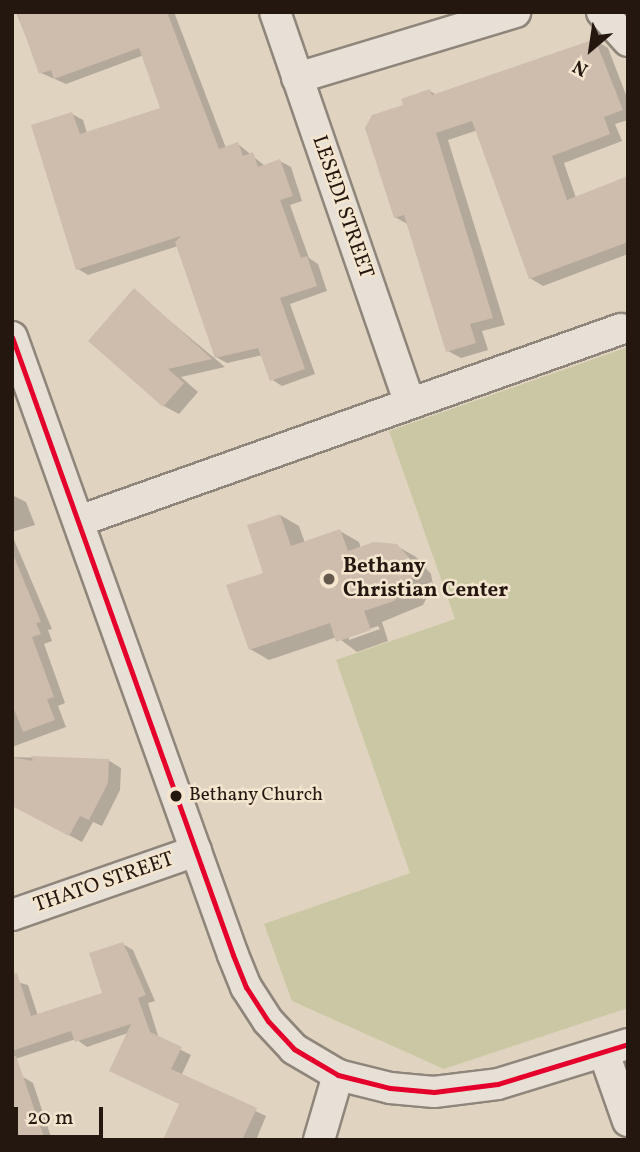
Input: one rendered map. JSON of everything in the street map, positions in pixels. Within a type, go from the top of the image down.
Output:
[{"type":"street","name":"LESEDI STREET","points":[[275,12],[409,401]]},
{"type":"street","points":[[298,78],[515,12]]},
{"type":"street","points":[[602,12],[628,41]]},
{"type":"street","points":[[79,521],[409,401],[621,330]]},
{"type":"street","points":[[12,337],[246,987],[294,1049],[338,1075],[390,1088],[462,1091],[616,1048],[628,1121]]},
{"type":"street","name":"THATO STREET","points":[[12,915],[196,851]]},
{"type":"street","points":[[318,1140],[338,1075]]},
{"type":"shaded area","points":[[628,347],[628,1008],[444,1069],[292,1001],[264,924],[410,873],[336,660],[455,619],[389,431]]},
{"type":"building","points":[[17,12],[167,12],[219,149],[238,142],[243,156],[253,152],[258,167],[280,159],[293,196],[280,200],[301,258],[307,256],[317,286],[280,298],[305,369],[270,381],[258,348],[215,358],[175,242],[181,236],[76,270],[31,125],[72,112],[80,134],[160,108],[139,48],[54,79],[51,70],[39,74]]},
{"type":"building","points":[[595,39],[623,110],[604,117],[610,134],[552,156],[567,200],[628,176],[628,242],[529,279],[472,121],[436,133],[493,318],[470,324],[476,343],[446,352],[404,215],[394,218],[365,128],[372,115],[403,105],[401,99],[430,89],[432,95]]},
{"type":"building","points":[[134,288],[212,359],[168,369],[184,383],[163,407],[88,341]]},
{"type":"building","name":"Bethany Christian Center","points":[[280,514],[291,546],[340,529],[348,551],[374,542],[397,544],[413,562],[412,585],[394,601],[364,611],[371,630],[336,642],[330,623],[249,650],[226,585],[263,573],[247,525]]},
{"type":"building","points":[[12,552],[41,622],[36,623],[41,634],[32,637],[54,697],[47,699],[55,720],[23,732],[12,704]]},
{"type":"building","points":[[31,756],[109,759],[108,783],[89,820],[80,816],[69,836],[12,806],[12,757],[33,761]]},
{"type":"building","points":[[123,942],[146,995],[138,998],[150,1032],[182,1047],[171,1069],[257,1108],[242,1140],[163,1140],[179,1104],[109,1071],[131,1024],[75,1042],[71,1031],[12,1051],[12,974],[17,973],[31,1016],[102,993],[89,953]]},
{"type":"building","points":[[16,1056],[45,1140],[12,1140],[12,1057]]},
{"type":"transit line","points":[[12,337],[233,955],[246,987],[268,1021],[294,1049],[338,1075],[390,1088],[434,1092],[498,1084],[628,1044]]},
{"type":"place","name":"Bethany Christian Center","points":[[329,579]]},
{"type":"place","name":"Bethany Church","points":[[176,796]]}]
